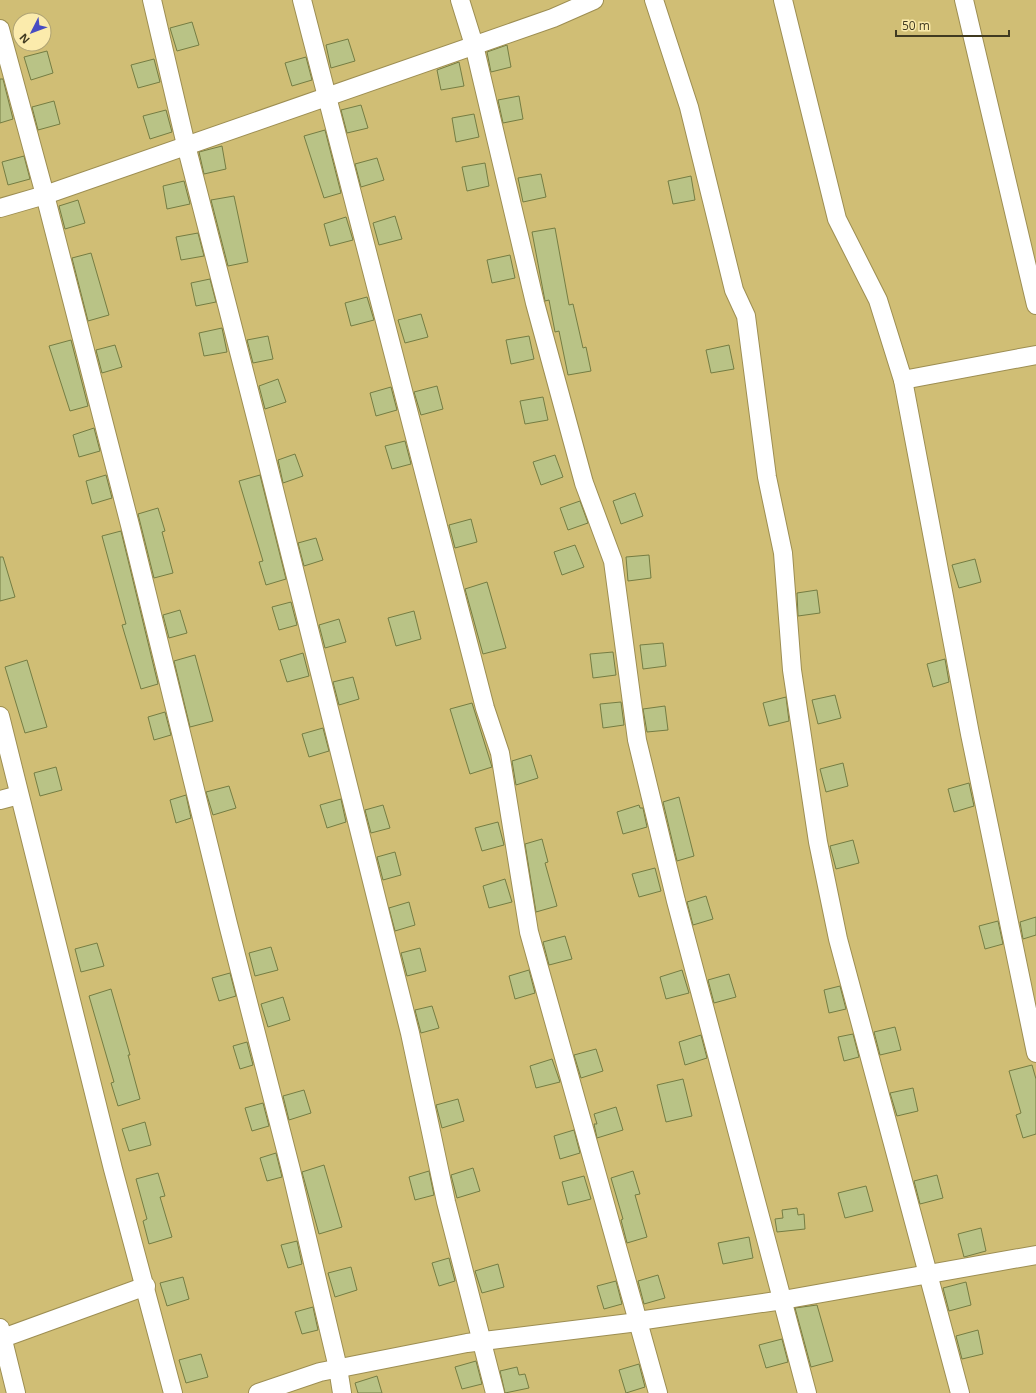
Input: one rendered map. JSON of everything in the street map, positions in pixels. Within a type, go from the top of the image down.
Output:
[{"type":"street","points":[[152,0],[186,145],[266,456],[406,1018],[446,1202],[480,1341],[495,1393]]},
{"type":"street","points":[[302,0],[485,708],[500,754],[529,932],[658,1393]]},
{"type":"street","points":[[460,0],[474,45],[535,303],[584,483],[613,561],[637,740],[678,908],[807,1393]]},
{"type":"street","points":[[0,208],[45,195],[553,18],[594,0]]},
{"type":"street","points":[[654,0],[689,107],[734,290],[746,316],[767,477],[783,553],[792,670],[818,842],[838,939],[960,1393]]},
{"type":"street","points":[[783,0],[837,219],[878,300],[904,380],[972,742],[1036,1053]]},
{"type":"street","points":[[964,0],[1036,304]]},
{"type":"street","points":[[0,30],[45,195],[131,529],[230,932],[291,1170],[338,1368],[342,1393]]},
{"type":"street","points":[[904,380],[1036,355]]},
{"type":"street","points":[[0,716],[113,1169],[146,1286],[173,1393]]},
{"type":"street","points":[[0,800],[19,795]]},
{"type":"street","points":[[258,1393],[320,1372],[480,1341],[630,1323],[783,1300],[1036,1256]]},
{"type":"street","points":[[16,1393],[1,1335],[146,1286]]},
{"type":"shaded area","points":[[0,0],[1036,0],[1036,1393],[0,1393]]},
{"type":"building","points":[[192,22],[199,45],[177,51],[170,28]]},
{"type":"building","points":[[348,39],[355,61],[331,68],[326,45]]},
{"type":"building","points":[[507,45],[511,67],[491,72],[487,52]]},
{"type":"building","points":[[47,52],[53,73],[31,80],[24,57]]},
{"type":"building","points":[[306,57],[312,80],[292,86],[285,63]]},
{"type":"building","points":[[154,59],[160,82],[138,88],[131,65]]},
{"type":"building","points":[[459,62],[464,86],[441,90],[437,70]]},
{"type":"building","points":[[0,79],[3,79],[13,119],[0,123]]},
{"type":"building","points":[[519,96],[523,119],[503,123],[498,100]]},
{"type":"building","points":[[54,101],[60,124],[38,130],[32,107]]},
{"type":"building","points":[[361,105],[368,128],[347,133],[341,110]]},
{"type":"building","points":[[166,110],[172,132],[150,139],[143,116]]},
{"type":"building","points":[[474,114],[479,137],[456,142],[452,118]]},
{"type":"building","points":[[325,130],[341,193],[324,198],[304,136]]},
{"type":"building","points":[[222,146],[226,169],[204,174],[199,152]]},
{"type":"building","points":[[24,156],[30,179],[8,185],[2,162]]},
{"type":"building","points":[[377,158],[384,180],[361,187],[355,164]]},
{"type":"building","points":[[485,163],[489,186],[467,191],[462,167]]},
{"type":"building","points":[[541,174],[546,197],[523,202],[518,178]]},
{"type":"building","points":[[691,176],[695,200],[673,204],[668,181]]},
{"type":"building","points":[[184,181],[190,204],[167,209],[163,186]]},
{"type":"building","points":[[234,196],[248,262],[228,266],[211,200]]},
{"type":"building","points":[[78,200],[85,223],[65,229],[59,206]]},
{"type":"building","points":[[395,216],[402,239],[379,245],[373,223]]},
{"type":"building","points":[[346,217],[353,240],[330,246],[324,224]]},
{"type":"building","points":[[555,228],[569,305],[573,304],[583,348],[586,347],[591,371],[568,375],[559,331],[555,332],[549,300],[545,301],[532,232]]},
{"type":"building","points":[[198,233],[204,256],[181,260],[176,237]]},
{"type":"building","points":[[91,253],[109,315],[88,321],[72,258]]},
{"type":"building","points":[[510,255],[515,278],[492,283],[487,260]]},
{"type":"building","points":[[210,279],[216,302],[196,306],[191,283]]},
{"type":"building","points":[[367,297],[374,320],[351,326],[345,303]]},
{"type":"building","points":[[421,314],[428,337],[405,343],[398,320]]},
{"type":"building","points":[[222,328],[227,352],[204,356],[199,333]]},
{"type":"building","points":[[268,336],[273,359],[253,363],[247,340]]},
{"type":"building","points":[[529,336],[534,359],[511,364],[506,340]]},
{"type":"building","points":[[71,340],[88,406],[70,411],[49,346]]},
{"type":"building","points":[[115,345],[122,367],[102,373],[96,350]]},
{"type":"building","points":[[729,345],[734,369],[711,373],[706,350]]},
{"type":"building","points":[[278,379],[286,402],[265,409],[259,386]]},
{"type":"building","points":[[437,386],[443,409],[421,415],[414,392]]},
{"type":"building","points":[[391,387],[397,410],[376,416],[370,393]]},
{"type":"building","points":[[543,397],[548,420],[525,424],[520,401]]},
{"type":"building","points":[[94,428],[100,451],[79,457],[73,435]]},
{"type":"building","points":[[405,441],[411,464],[392,469],[385,446]]},
{"type":"building","points":[[295,454],[303,476],[283,483],[278,460]]},
{"type":"building","points":[[555,455],[563,477],[541,485],[533,462]]},
{"type":"building","points":[[106,475],[112,498],[92,504],[86,481]]},
{"type":"building","points":[[260,475],[286,579],[266,585],[259,562],[263,561],[239,481]]},
{"type":"building","points":[[635,493],[643,516],[621,524],[613,501]]},
{"type":"building","points":[[580,501],[588,523],[568,530],[560,508]]},
{"type":"building","points":[[158,508],[165,531],[162,532],[173,573],[154,578],[138,514]]},
{"type":"building","points":[[471,519],[477,542],[455,548],[449,525]]},
{"type":"building","points":[[121,531],[158,684],[141,689],[122,625],[126,624],[102,536]]},
{"type":"building","points":[[316,538],[323,560],[304,566],[298,543]]},
{"type":"building","points":[[575,545],[584,567],[562,575],[554,552]]},
{"type":"building","points":[[649,555],[651,578],[628,581],[626,557]]},
{"type":"building","points":[[0,557],[3,557],[15,597],[0,601]]},
{"type":"building","points":[[975,559],[981,582],[959,588],[952,565]]},
{"type":"building","points":[[487,582],[506,648],[483,654],[465,589]]},
{"type":"building","points":[[817,590],[820,613],[798,616],[797,593]]},
{"type":"building","points":[[291,602],[297,625],[279,630],[272,607]]},
{"type":"building","points":[[180,610],[187,633],[169,638],[163,615]]},
{"type":"building","points":[[414,611],[421,639],[396,646],[388,618]]},
{"type":"building","points":[[339,619],[346,642],[325,648],[319,625]]},
{"type":"building","points":[[663,643],[666,666],[643,669],[640,645]]},
{"type":"building","points":[[613,652],[616,675],[593,678],[590,654]]},
{"type":"building","points":[[303,653],[309,676],[287,682],[280,660]]},
{"type":"building","points":[[195,655],[213,721],[190,727],[174,661]]},
{"type":"building","points":[[945,659],[949,682],[933,687],[927,664]]},
{"type":"building","points":[[27,660],[47,727],[25,733],[5,667]]},
{"type":"building","points":[[353,677],[359,699],[339,705],[333,682]]},
{"type":"building","points":[[835,695],[841,718],[818,724],[812,700]]},
{"type":"building","points":[[786,697],[789,721],[769,726],[763,703]]},
{"type":"building","points":[[621,702],[624,725],[603,728],[600,704]]},
{"type":"building","points":[[472,703],[492,767],[470,774],[450,709]]},
{"type":"building","points":[[665,706],[668,730],[647,732],[643,709]]},
{"type":"building","points":[[165,712],[171,735],[154,740],[148,717]]},
{"type":"building","points":[[323,728],[329,751],[309,757],[302,734]]},
{"type":"building","points":[[531,755],[538,778],[516,785],[512,761]]},
{"type":"building","points":[[843,763],[848,786],[826,792],[820,769]]},
{"type":"building","points":[[56,767],[62,790],[40,796],[34,773]]},
{"type":"building","points":[[969,783],[974,806],[954,812],[948,789]]},
{"type":"building","points":[[229,786],[236,808],[213,815],[206,792]]},
{"type":"building","points":[[186,795],[191,818],[176,823],[170,800]]},
{"type":"building","points":[[679,797],[694,856],[677,861],[663,802]]},
{"type":"building","points":[[341,799],[346,822],[327,828],[320,805]]},
{"type":"building","points":[[383,805],[390,828],[371,833],[365,810]]},
{"type":"building","points":[[639,805],[640,808],[643,808],[647,827],[623,834],[617,812]]},
{"type":"building","points":[[498,822],[504,845],[482,851],[475,828]]},
{"type":"building","points":[[542,839],[548,862],[545,863],[557,906],[536,912],[525,844]]},
{"type":"building","points":[[853,840],[859,863],[836,869],[830,846]]},
{"type":"building","points":[[395,852],[401,875],[383,880],[377,857]]},
{"type":"building","points":[[655,868],[661,891],[639,897],[632,874]]},
{"type":"building","points":[[505,879],[512,902],[489,908],[483,886]]},
{"type":"building","points":[[706,896],[713,919],[693,925],[687,902]]},
{"type":"building","points":[[409,902],[415,925],[395,931],[389,908]]},
{"type":"building","points":[[1036,917],[1036,935],[1023,939],[1020,922]]},
{"type":"building","points":[[998,921],[1003,944],[985,949],[979,926]]},
{"type":"building","points":[[565,936],[572,959],[549,965],[543,942]]},
{"type":"building","points":[[97,943],[104,966],[81,972],[75,949]]},
{"type":"building","points":[[271,947],[278,970],[255,976],[249,953]]},
{"type":"building","points":[[420,948],[426,971],[407,976],[401,953]]},
{"type":"building","points":[[529,970],[535,993],[515,999],[509,976]]},
{"type":"building","points":[[682,970],[689,993],[666,999],[660,977]]},
{"type":"building","points":[[230,973],[236,996],[219,1001],[212,978]]},
{"type":"building","points":[[729,974],[736,997],[714,1003],[708,980]]},
{"type":"building","points":[[840,986],[846,1009],[829,1013],[824,990]]},
{"type":"building","points":[[111,989],[130,1055],[128,1055],[140,1099],[118,1106],[111,1083],[114,1082],[89,996]]},
{"type":"building","points":[[283,997],[290,1020],[268,1027],[261,1004]]},
{"type":"building","points":[[432,1006],[439,1028],[421,1033],[415,1010]]},
{"type":"building","points":[[895,1027],[901,1050],[880,1055],[874,1032]]},
{"type":"building","points":[[853,1034],[859,1057],[844,1061],[838,1037]]},
{"type":"building","points":[[701,1035],[707,1058],[685,1065],[679,1042]]},
{"type":"building","points":[[247,1042],[253,1065],[240,1069],[233,1046]]},
{"type":"building","points":[[596,1049],[603,1071],[581,1078],[574,1055]]},
{"type":"building","points":[[552,1059],[560,1082],[536,1088],[530,1066]]},
{"type":"building","points":[[1032,1065],[1036,1079],[1036,1134],[1023,1138],[1016,1115],[1021,1113],[1009,1071]]},
{"type":"building","points":[[683,1079],[692,1116],[666,1122],[657,1085]]},
{"type":"building","points":[[913,1088],[918,1111],[897,1116],[890,1093]]},
{"type":"building","points":[[304,1090],[311,1113],[289,1120],[283,1096]]},
{"type":"building","points":[[458,1099],[464,1121],[442,1128],[436,1105]]},
{"type":"building","points":[[263,1103],[269,1126],[252,1131],[245,1108]]},
{"type":"building","points":[[616,1107],[623,1130],[597,1138],[594,1124],[597,1124],[594,1114]]},
{"type":"building","points":[[145,1122],[151,1145],[129,1151],[122,1129]]},
{"type":"building","points":[[574,1130],[580,1153],[560,1159],[554,1136]]},
{"type":"building","points":[[276,1153],[282,1177],[267,1181],[260,1158]]},
{"type":"building","points":[[324,1165],[342,1227],[319,1234],[302,1172]]},
{"type":"building","points":[[473,1168],[480,1191],[457,1198],[451,1175]]},
{"type":"building","points":[[429,1171],[434,1195],[415,1200],[409,1177]]},
{"type":"building","points":[[633,1171],[640,1194],[635,1195],[647,1237],[627,1243],[621,1220],[623,1219],[611,1178]]},
{"type":"building","points":[[158,1173],[165,1196],[160,1197],[172,1237],[149,1244],[143,1221],[147,1219],[136,1179]]},
{"type":"building","points":[[937,1175],[943,1198],[920,1204],[914,1181]]},
{"type":"building","points":[[584,1176],[591,1199],[568,1205],[562,1182]]},
{"type":"building","points":[[866,1186],[873,1211],[845,1218],[838,1193]]},
{"type":"building","points":[[797,1208],[798,1215],[804,1214],[805,1229],[777,1232],[775,1219],[783,1218],[782,1210]]},
{"type":"building","points":[[981,1228],[986,1251],[964,1257],[958,1234]]},
{"type":"building","points":[[749,1237],[753,1258],[723,1264],[718,1243]]},
{"type":"building","points":[[297,1241],[302,1264],[288,1268],[281,1245]]},
{"type":"building","points":[[449,1258],[455,1281],[439,1286],[432,1263]]},
{"type":"building","points":[[498,1264],[504,1287],[482,1293],[475,1271]]},
{"type":"building","points":[[351,1267],[357,1290],[335,1297],[328,1273]]},
{"type":"building","points":[[658,1275],[665,1298],[644,1304],[638,1281]]},
{"type":"building","points":[[183,1277],[189,1299],[167,1306],[160,1283]]},
{"type":"building","points":[[616,1281],[622,1304],[604,1309],[597,1286]]},
{"type":"building","points":[[966,1282],[971,1305],[949,1311],[943,1288]]},
{"type":"building","points":[[817,1305],[833,1361],[811,1367],[795,1308]]},
{"type":"building","points":[[313,1307],[318,1330],[302,1334],[295,1312]]},
{"type":"building","points":[[978,1330],[983,1354],[962,1359],[956,1336]]},
{"type":"building","points":[[782,1339],[788,1362],[766,1368],[759,1345]]},
{"type":"building","points":[[201,1354],[208,1377],[186,1383],[179,1360]]},
{"type":"building","points":[[476,1361],[482,1384],[462,1389],[455,1367]]},
{"type":"building","points":[[639,1364],[645,1387],[626,1393],[619,1370]]},
{"type":"building","points":[[517,1367],[519,1375],[525,1374],[529,1388],[505,1393],[500,1371]]},
{"type":"building","points":[[377,1376],[382,1393],[358,1393],[355,1383]]}]
